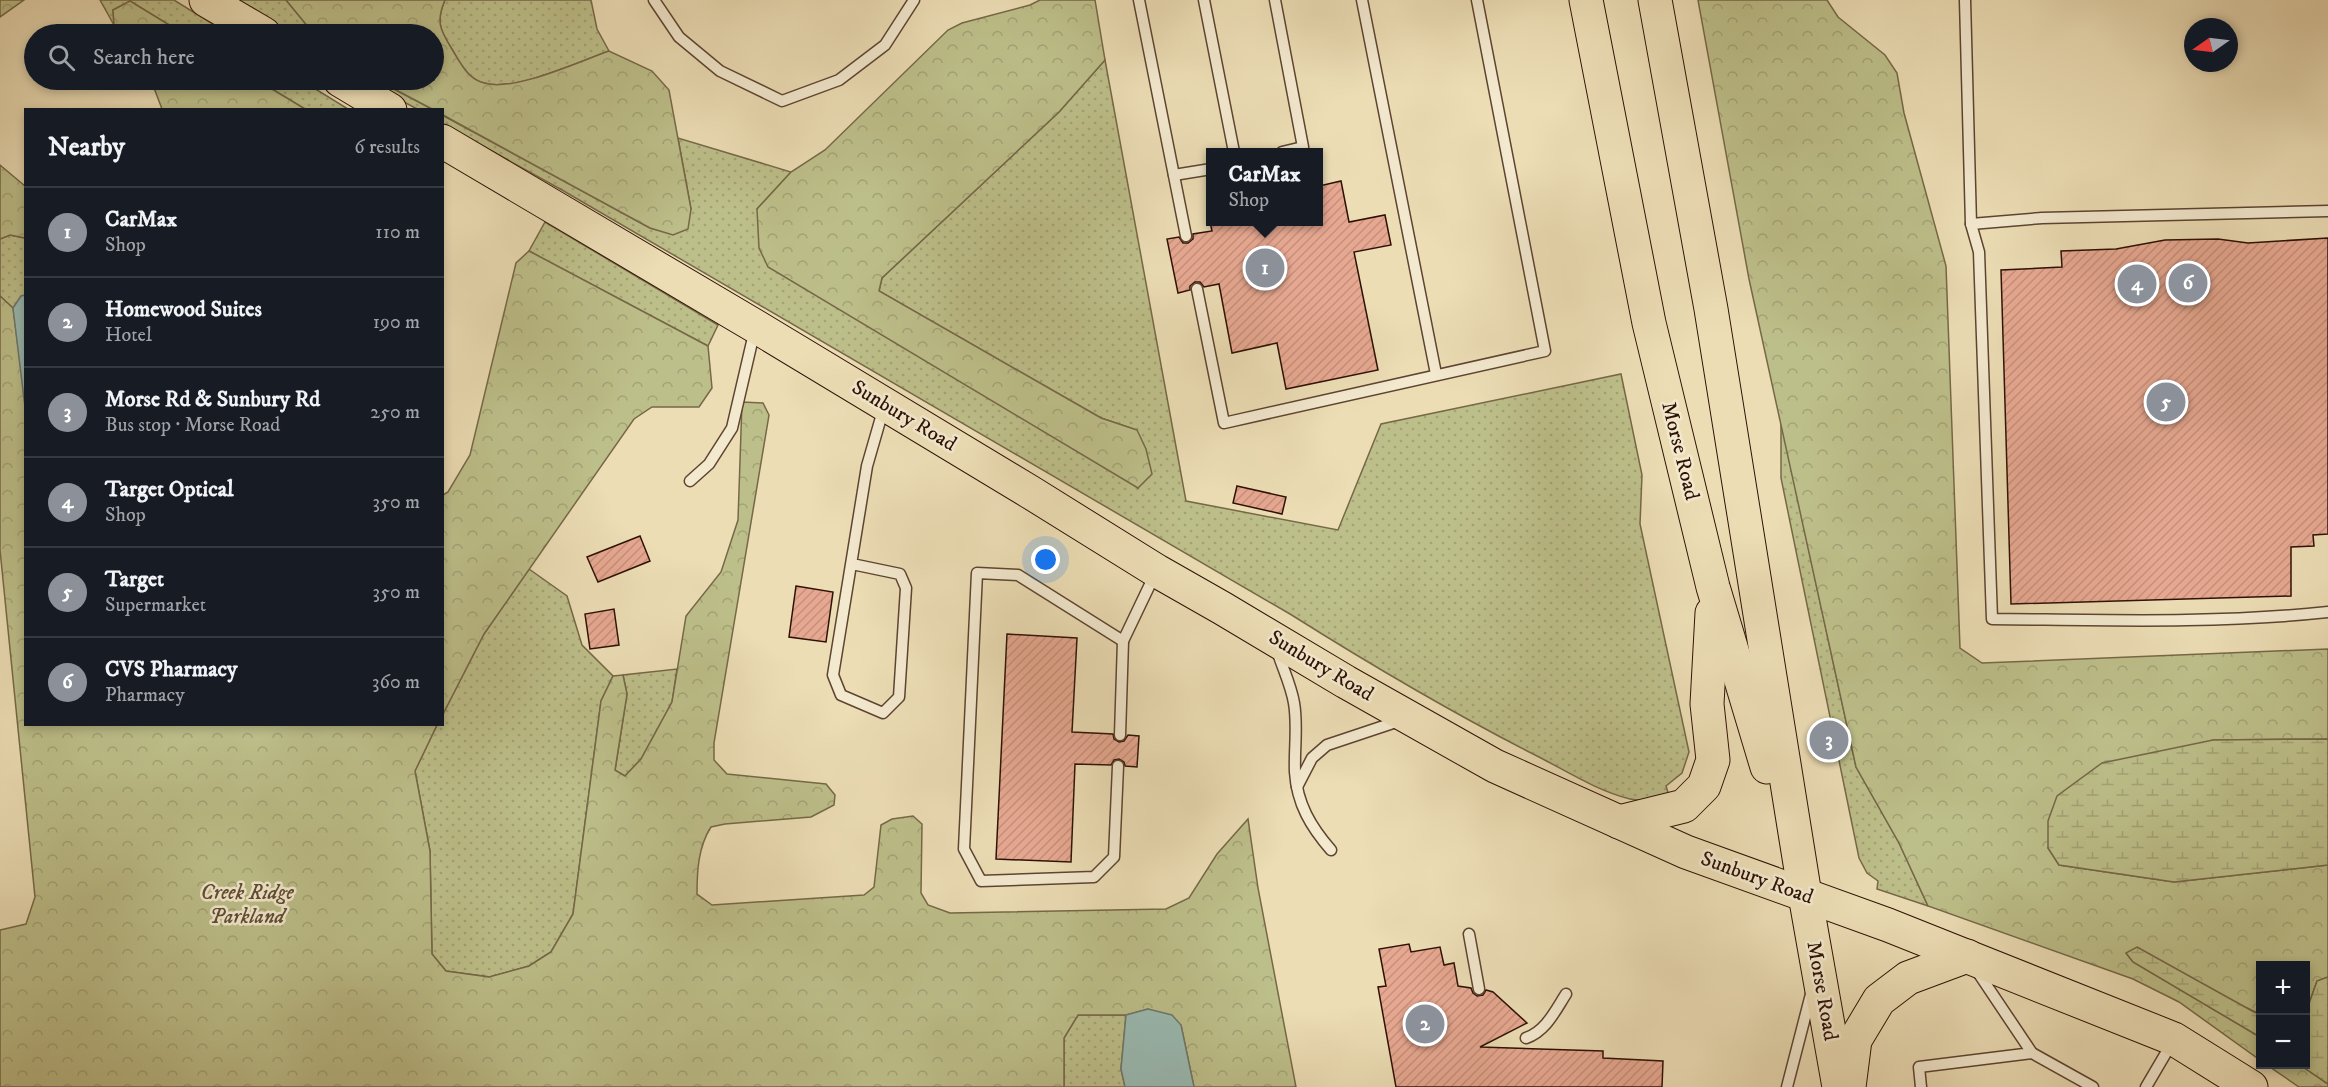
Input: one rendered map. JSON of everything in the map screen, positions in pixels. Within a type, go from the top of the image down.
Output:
[{"type":"main road","points":[[206,0],[247,24]]},
{"type":"main road","name":"Morse Road","points":[[1586,0],[1649,323],[1713,587],[1805,895]]},
{"type":"main road","name":"Morse Road","points":[[1655,0],[1711,309],[1805,895],[1839,1087]]},
{"type":"main road","points":[[357,90],[387,108]]},
{"type":"main road","name":"Sunbury Road","points":[[444,142],[756,326],[1157,571],[1495,766],[1686,852],[1967,956],[2174,1039],[2250,1087]]},
{"type":"main road","points":[[1618,822],[1684,806],[1704,786],[1713,760],[1707,704],[1713,587]]},
{"type":"main road","points":[[1850,1087],[1855,1040],[1879,1000],[1908,978],[1967,956]]},
{"type":"lane","points":[[654,0],[679,37],[720,71],[782,101],[839,80],[885,45],[914,0]]},
{"type":"lane","points":[[1139,0],[1186,236]]},
{"type":"lane","points":[[1204,0],[1233,148]]},
{"type":"lane","points":[[1275,0],[1303,147],[1300,148]]},
{"type":"lane","points":[[1362,0],[1436,374]]},
{"type":"lane","points":[[1197,289],[1224,423],[1545,351],[1476,0]]},
{"type":"lane","points":[[1965,0],[1971,224],[1978,252],[1992,619],[2157,621],[2328,612]]},
{"type":"lane","points":[[1174,175],[1206,170]]},
{"type":"lane","points":[[1971,224],[2042,218],[2328,211]]},
{"type":"lane","points":[[690,481],[710,464],[732,428],[756,326]]},
{"type":"lane","points":[[852,564],[900,574],[906,588],[899,697],[883,713],[841,695],[833,675],[867,466],[885,404]]},
{"type":"lane","points":[[1120,735],[1123,641],[1157,571]]},
{"type":"lane","points":[[1118,766],[1114,857],[1094,877],[981,881],[964,849],[977,573],[1018,575],[1123,641]]},
{"type":"lane","points":[[1273,638],[1294,702],[1297,787],[1309,823],[1331,850]]},
{"type":"lane","points":[[1297,787],[1312,758],[1327,745],[1409,718]]},
{"type":"lane","points":[[1469,934],[1479,989]]},
{"type":"lane","points":[[1967,956],[2032,1053],[2093,1087]]},
{"type":"lane","points":[[1787,1087],[1818,970]]},
{"type":"lane","points":[[1526,1038],[1543,1029],[1566,994]]},
{"type":"lane","points":[[2146,1087],[2174,1039]]},
{"type":"lane","points":[[1921,1087],[1919,1067],[2032,1053]]},
{"type":"green space","points":[[0,0],[24,0],[0,17]]},
{"type":"green space","points":[[100,0],[174,0],[213,24],[168,24],[130,1],[113,10],[113,24]]},
{"type":"green space","points":[[233,0],[286,0],[306,24],[273,24]]},
{"type":"green space","points":[[286,0],[445,0],[440,15],[440,24],[306,24]]},
{"type":"green space","points":[[445,0],[591,0],[597,29],[609,51],[529,80],[497,85],[484,83],[478,81],[466,70],[449,44],[444,34],[444,24],[440,24]]},
{"type":"green space","points":[[1040,0],[1095,0],[1105,60],[1059,112],[882,278],[879,291],[1101,418],[1137,430],[1146,449],[1152,474],[1138,488],[768,267],[759,248],[757,209],[791,172],[825,150],[948,30],[962,23],[1030,5]]},
{"type":"green space","points":[[1698,0],[1827,0],[1838,17],[1885,55],[1897,73],[1904,113],[1946,266],[1960,648],[1982,663],[2328,649],[2328,739],[2213,740],[2048,848],[2059,865],[2174,882],[2328,865],[2328,977],[2317,981],[2310,1001],[2310,961],[2256,961],[2256,1012],[2126,953],[2133,962],[2256,1035],[2256,1057],[2179,1002],[2133,979],[1928,906],[1899,843],[1856,767],[1749,279]]},
{"type":"green space","points":[[130,1],[168,24],[114,24],[113,10]]},
{"type":"green space","points":[[444,34],[466,70],[478,81],[484,83],[497,85],[529,80],[609,51],[652,71],[669,90],[691,209],[688,229],[673,235],[650,228],[444,116],[444,108],[430,108],[396,90],[444,90]]},
{"type":"green space","points":[[1105,60],[1186,501],[1338,530],[1381,424],[1621,374],[1642,475],[1640,524],[1689,752],[1682,773],[1666,786],[1670,799],[1650,801],[1618,796],[1572,775],[1476,724],[562,190],[444,125],[444,116],[650,228],[673,234],[691,209],[678,138],[791,172],[757,209],[1138,488],[1137,430],[1101,418],[879,291],[882,278],[1059,112]]},
{"type":"green space","points":[[155,90],[274,90],[303,108],[162,108]]},
{"type":"green space","points":[[274,90],[317,90],[346,108],[303,108]]},
{"type":"green space","points":[[382,90],[396,90],[430,108],[415,108]]},
{"type":"green space","points":[[0,165],[24,185],[24,238],[10,235],[0,239]]},
{"type":"green space","points":[[545,222],[718,325],[708,346],[529,251]]},
{"type":"green space","points":[[10,235],[24,238],[24,296],[13,308],[0,296],[0,239]]},
{"type":"green space","points":[[529,251],[708,346],[712,388],[699,407],[652,407],[634,419],[484,634],[444,712],[444,494],[448,492],[470,455],[516,263]]},
{"type":"green space","name":"Creek Ridge Parkland","points":[[0,296],[13,308],[24,392],[24,726],[437,726],[415,771],[430,851],[432,954],[446,971],[489,977],[529,966],[551,952],[573,914],[601,701],[613,676],[623,675],[627,694],[615,770],[625,776],[641,759],[672,702],[686,616],[721,572],[738,520],[742,402],[763,403],[769,415],[714,743],[714,760],[727,774],[826,784],[835,795],[834,805],[811,817],[711,827],[701,851],[697,894],[712,905],[864,895],[874,887],[881,825],[892,819],[913,816],[922,824],[921,893],[928,905],[950,913],[1166,909],[1189,898],[1217,854],[1248,819],[1258,888],[1296,1087],[1194,1087],[1181,1025],[1148,1009],[1126,1015],[1078,1015],[1064,1038],[1064,1087],[0,1087],[0,930],[26,924],[35,897],[0,550]]},
{"type":"green space","points":[[1781,422],[1856,767],[1899,843],[1928,906],[1877,889],[1878,881],[1867,873],[1859,858],[1781,478]]},
{"type":"green space","points":[[529,569],[567,596],[582,645],[613,676],[601,701],[573,914],[551,952],[529,966],[490,977],[446,971],[432,954],[430,851],[415,771],[437,726],[444,726],[444,712],[484,634]]},
{"type":"green space","points":[[677,669],[672,702],[641,759],[625,776],[615,771],[627,694],[623,675]]},
{"type":"green space","points":[[2328,739],[2328,865],[2174,882],[2059,865],[2048,848],[2048,821],[2057,796],[2102,763],[2213,740]]},
{"type":"green space","points":[[2137,947],[2256,1013],[2256,1035],[2133,962],[2126,953]]},
{"type":"green space","points":[[2328,977],[2328,1084],[2306,1069],[2310,1069],[2310,1001],[2317,981]]},
{"type":"green space","points":[[1078,1015],[1126,1015],[1121,1069],[1125,1087],[1064,1087],[1064,1038]]},
{"type":"green space","points":[[2273,1069],[2306,1069],[2328,1084],[2328,1087],[2299,1087]]},
{"type":"water","points":[[24,295],[24,399],[13,308],[21,296]]},
{"type":"water","points":[[1148,1009],[1172,1015],[1181,1025],[1194,1087],[1125,1087],[1121,1069],[1126,1015]]},
{"type":"building","points":[[1341,181],[1349,222],[1385,215],[1391,245],[1354,252],[1378,370],[1286,389],[1277,343],[1232,353],[1219,284],[1204,287],[1200,282],[1195,282],[1190,286],[1190,290],[1178,293],[1167,239],[1179,237],[1183,243],[1188,243],[1193,239],[1193,234],[1212,231],[1211,226],[1323,226],[1323,185]]},
{"type":"building","points":[[2328,238],[2328,534],[2313,535],[2314,546],[2291,547],[2291,596],[2011,604],[2001,270],[2062,267],[2061,251],[2116,249],[2165,240],[2218,239],[2248,243]]},
{"type":"building","points":[[1237,486],[1286,497],[1282,514],[1233,503]]},
{"type":"building","points":[[640,536],[650,561],[598,582],[587,557]]},
{"type":"building","points":[[796,586],[833,592],[826,642],[789,637]]},
{"type":"building","points":[[614,609],[619,645],[590,649],[585,614]]},
{"type":"building","points":[[1007,634],[1077,638],[1072,732],[1113,734],[1114,739],[1119,742],[1124,741],[1128,735],[1139,736],[1137,767],[1125,766],[1124,762],[1119,759],[1114,760],[1111,765],[1075,764],[1071,862],[996,859]]},
{"type":"building","points":[[1409,944],[1411,952],[1440,947],[1444,965],[1454,963],[1458,986],[1471,988],[1477,996],[1483,995],[1486,990],[1493,992],[1527,1023],[1480,1047],[1603,1051],[1603,1058],[1663,1061],[1662,1087],[1396,1087],[1378,987],[1386,986],[1379,949]]},
{"type":"place","name":"CarMax","points":[[1265,268]]},
{"type":"place","name":"CVS Pharmacy","points":[[2188,283]]},
{"type":"place","name":"Target Optical","points":[[2137,284]]},
{"type":"place","name":"Target","points":[[2166,402]]},
{"type":"place","name":"Morse Rd & Sunbury Rd","points":[[1829,740]]},
{"type":"place","name":"Homewood Suites","points":[[1425,1024]]}]
